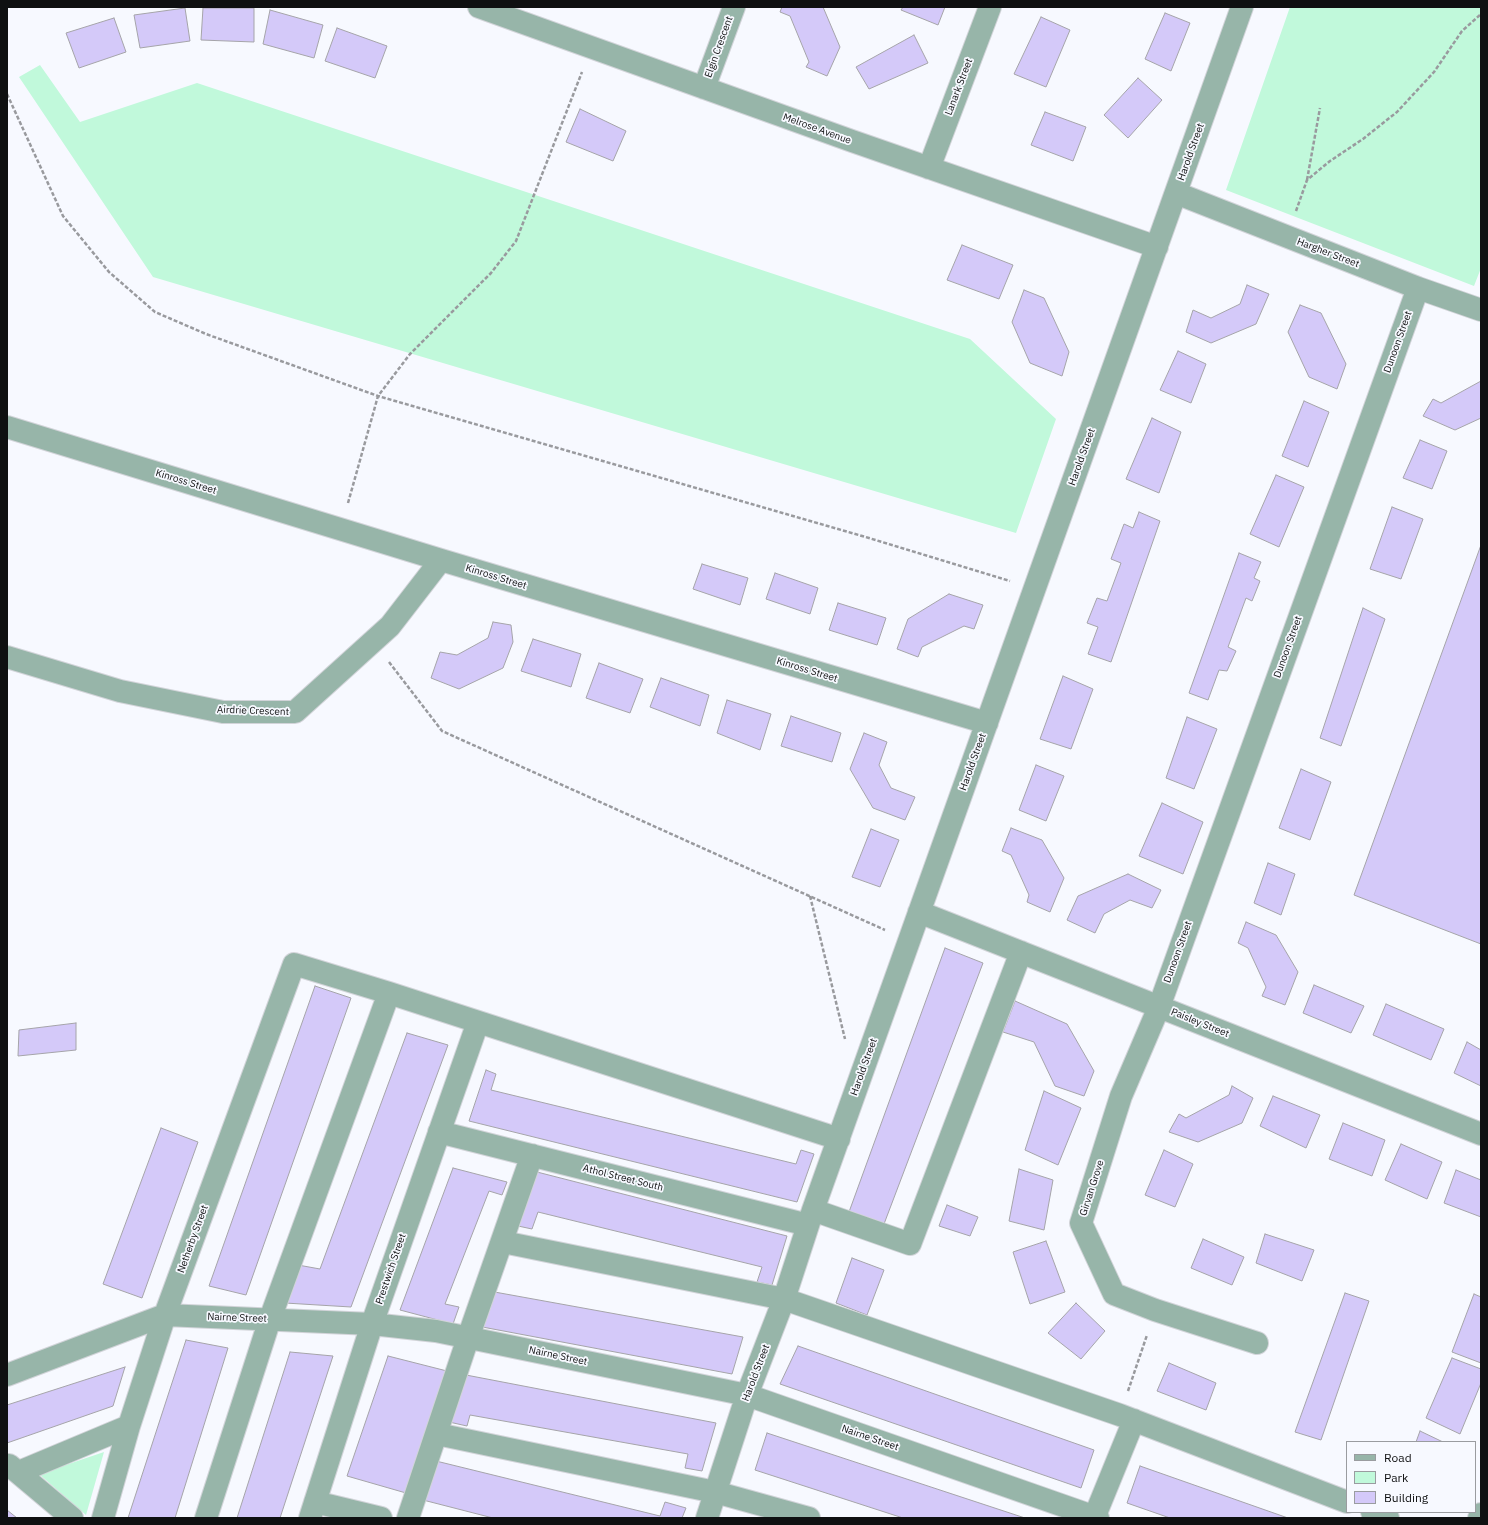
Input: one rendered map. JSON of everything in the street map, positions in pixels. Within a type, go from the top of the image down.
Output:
[{"type":"street","name":"Melrose Avenue","points":[[479,7],[929,168],[1156,247]]},
{"type":"street","name":"Elgin Crescent","points":[[704,88],[734,7]]},
{"type":"street","name":"Lanark Street","points":[[929,168],[990,7]]},
{"type":"street","name":"Harold Street","points":[[707,1518],[747,1395],[784,1299],[919,912],[1242,7]]},
{"type":"street","name":"Hargher Street","points":[[1176,193],[1418,288],[1481,310]]},
{"type":"street","name":"Dunoon Street","points":[[1159,1006],[1418,288]]},
{"type":"street","name":"Kinross Street","points":[[7,427],[341,530],[987,724]]},
{"type":"street","name":"Airdrie Crescent","points":[[7,658],[120,691],[223,712],[295,712],[390,626],[440,560]]},
{"type":"street","name":"Paisley Street","points":[[919,912],[1481,1134]]},
{"type":"street","name":"Athol Street South","points":[[439,1132],[532,1155],[811,1218],[910,1244],[1021,952]]},
{"type":"street","name":"Netherby Street","points":[[103,1518],[129,1426],[165,1315],[294,964],[389,993]]},
{"type":"street","points":[[206,1518],[270,1319],[389,993],[839,1139]]},
{"type":"street","name":"Girvan Grove","points":[[1159,1006],[1121,1096],[1081,1223],[1114,1294],[1155,1310],[1257,1343]]},
{"type":"street","name":"Prestwich Street","points":[[312,1510],[372,1324],[478,1022]]},
{"type":"street","points":[[408,1518],[468,1338],[532,1155]]},
{"type":"street","points":[[502,1242],[784,1299],[1127,1418],[1346,1502]]},
{"type":"street","name":"Nairne Street","points":[[7,1375],[165,1315],[372,1324],[436,1331],[747,1395],[1095,1518]]},
{"type":"street","points":[[1095,1518],[1127,1418]]},
{"type":"street","points":[[72,1518],[13,1467],[129,1426]]},
{"type":"street","points":[[436,1434],[715,1492],[809,1518]]},
{"type":"street","points":[[312,1510],[381,1518]]},
{"type":"street","points":[[1375,1513],[1388,1518]]},
{"type":"street","points":[[1479,1518],[1481,1514]]},
{"type":"path","points":[[1307,180],[1330,161],[1363,140],[1397,112],[1434,72],[1462,31],[1481,14]]},
{"type":"path","points":[[341,530],[378,396],[410,354],[491,273],[516,241],[592,47]]},
{"type":"path","points":[[7,94],[63,216],[109,272],[155,312],[206,334],[378,396],[853,533],[1035,588]]},
{"type":"path","points":[[1286,236],[1307,180],[1320,108]]},
{"type":"path","points":[[374,641],[442,731],[910,941]]},
{"type":"path","points":[[810,896],[846,1044]]},
{"type":"path","points":[[1127,1418],[1155,1310]]},
{"type":"green space","points":[[1290,7],[1481,7],[1481,268],[1474,286],[1226,190]]},
{"type":"green space","points":[[40,65],[80,122],[197,83],[970,339],[1056,419],[1016,533],[153,277],[19,77]]},
{"type":"green space","points":[[104,1452],[86,1515],[39,1474]]},
{"type":"building","points":[[782,7],[823,7],[840,47],[827,76],[806,67],[809,62],[790,16],[780,12]]},
{"type":"building","points":[[903,7],[945,7],[938,25],[901,10]]},
{"type":"building","points":[[185,8],[190,41],[140,48],[134,15]]},
{"type":"building","points":[[203,8],[254,8],[254,42],[201,40]]},
{"type":"building","points":[[270,10],[323,25],[314,58],[263,44]]},
{"type":"building","points":[[1165,13],[1190,23],[1171,71],[1145,59]]},
{"type":"building","points":[[1041,17],[1070,30],[1046,87],[1014,74]]},
{"type":"building","points":[[114,18],[126,52],[79,68],[66,33]]},
{"type":"building","points":[[337,28],[387,46],[375,78],[325,61]]},
{"type":"building","points":[[914,35],[928,63],[869,89],[856,67]]},
{"type":"building","points":[[1138,78],[1162,100],[1128,138],[1104,115]]},
{"type":"building","points":[[580,109],[626,131],[613,161],[566,142]]},
{"type":"building","points":[[1045,112],[1086,127],[1073,161],[1031,145]]},
{"type":"building","points":[[962,245],[1013,265],[999,299],[947,280]]},
{"type":"building","points":[[1247,285],[1269,294],[1256,324],[1211,343],[1186,332],[1193,310],[1211,318],[1240,304]]},
{"type":"building","points":[[1024,290],[1044,298],[1069,352],[1062,376],[1030,363],[1012,322]]},
{"type":"building","points":[[1300,305],[1321,313],[1346,364],[1337,389],[1309,377],[1288,332]]},
{"type":"building","points":[[1178,351],[1206,364],[1191,403],[1160,390]]},
{"type":"building","points":[[1481,381],[1481,418],[1455,430],[1423,416],[1433,399],[1441,403]]},
{"type":"building","points":[[1304,401],[1329,412],[1308,467],[1282,456]]},
{"type":"building","points":[[1152,418],[1181,432],[1159,493],[1126,479]]},
{"type":"building","points":[[1420,440],[1447,451],[1432,489],[1403,478]]},
{"type":"building","points":[[1276,475],[1304,487],[1279,547],[1250,534]]},
{"type":"building","points":[[1392,507],[1423,519],[1401,579],[1370,569]]},
{"type":"building","points":[[1139,512],[1160,521],[1111,662],[1088,654],[1098,627],[1087,623],[1097,598],[1107,601],[1121,563],[1111,559],[1124,524],[1133,528]]},
{"type":"building","points":[[1481,545],[1481,944],[1354,895]]},
{"type":"building","points":[[1239,553],[1261,562],[1254,578],[1260,581],[1252,601],[1246,598],[1228,647],[1236,651],[1227,671],[1219,670],[1208,700],[1189,693]]},
{"type":"building","points":[[702,564],[748,578],[740,605],[693,589]]},
{"type":"building","points":[[775,573],[818,588],[810,614],[766,599]]},
{"type":"building","points":[[949,594],[983,605],[974,629],[964,626],[922,647],[918,657],[897,649],[908,619]]},
{"type":"building","points":[[838,603],[886,618],[877,645],[829,630]]},
{"type":"building","points":[[1363,608],[1385,619],[1341,746],[1320,738]]},
{"type":"building","points":[[493,622],[511,625],[513,642],[503,668],[459,689],[431,678],[440,652],[457,655],[488,638]]},
{"type":"building","points":[[533,639],[581,654],[571,687],[521,671]]},
{"type":"building","points":[[599,663],[643,679],[630,713],[586,698]]},
{"type":"building","points":[[1063,676],[1093,689],[1071,749],[1040,739]]},
{"type":"building","points":[[661,678],[709,695],[700,726],[650,707]]},
{"type":"building","points":[[727,700],[771,714],[760,750],[717,733]]},
{"type":"building","points":[[791,716],[841,733],[832,762],[781,746]]},
{"type":"building","points":[[1187,717],[1217,729],[1194,789],[1166,778]]},
{"type":"building","points":[[864,733],[887,742],[879,765],[891,788],[915,797],[905,820],[873,808],[850,769]]},
{"type":"building","points":[[1036,765],[1064,776],[1046,821],[1019,810]]},
{"type":"building","points":[[1301,769],[1331,782],[1310,840],[1279,828]]},
{"type":"building","points":[[1162,803],[1203,822],[1183,874],[1139,856]]},
{"type":"building","points":[[1011,828],[1042,840],[1064,878],[1050,912],[1027,902],[1029,895],[1011,855],[1002,851]]},
{"type":"building","points":[[871,829],[899,840],[880,887],[852,877]]},
{"type":"building","points":[[1268,863],[1295,874],[1281,915],[1254,903]]},
{"type":"building","points":[[1128,874],[1161,890],[1152,908],[1130,900],[1104,914],[1095,933],[1067,920],[1078,896]]},
{"type":"building","points":[[1246,922],[1276,935],[1298,972],[1285,1005],[1262,996],[1266,987],[1248,948],[1238,943]]},
{"type":"building","points":[[945,948],[983,963],[884,1224],[849,1212]]},
{"type":"building","points":[[1314,985],[1364,1006],[1351,1033],[1303,1013]]},
{"type":"building","points":[[315,986],[351,998],[246,1295],[209,1286]]},
{"type":"building","points":[[1015,1001],[1067,1024],[1094,1071],[1084,1096],[1055,1086],[1034,1042],[1003,1032]]},
{"type":"building","points":[[1386,1004],[1444,1029],[1431,1060],[1373,1035]]},
{"type":"building","points":[[76,1023],[76,1050],[18,1056],[19,1030]]},
{"type":"building","points":[[407,1033],[448,1045],[351,1307],[285,1303],[298,1265],[320,1269]]},
{"type":"building","points":[[1467,1042],[1481,1050],[1481,1086],[1454,1073]]},
{"type":"building","points":[[486,1070],[496,1074],[491,1090],[796,1164],[801,1150],[814,1154],[797,1202],[469,1121]]},
{"type":"building","points":[[1232,1086],[1253,1098],[1242,1123],[1198,1142],[1169,1132],[1179,1114],[1186,1118],[1229,1095]]},
{"type":"building","points":[[1044,1091],[1081,1108],[1058,1165],[1025,1150]]},
{"type":"building","points":[[1273,1096],[1320,1115],[1306,1148],[1260,1126]]},
{"type":"building","points":[[1343,1123],[1385,1140],[1372,1176],[1329,1159]]},
{"type":"building","points":[[161,1128],[198,1142],[142,1298],[103,1284]]},
{"type":"building","points":[[1401,1144],[1442,1162],[1427,1199],[1385,1180]]},
{"type":"building","points":[[1164,1150],[1193,1164],[1175,1207],[1145,1195]]},
{"type":"building","points":[[453,1168],[507,1182],[502,1195],[489,1191],[445,1304],[459,1307],[453,1324],[400,1310]]},
{"type":"building","points":[[1019,1169],[1053,1180],[1044,1230],[1009,1221]]},
{"type":"building","points":[[1456,1170],[1481,1180],[1481,1217],[1444,1203]]},
{"type":"building","points":[[537,1172],[787,1236],[772,1285],[757,1282],[762,1267],[538,1212],[532,1229],[518,1226]]},
{"type":"building","points":[[947,1205],[978,1217],[970,1236],[939,1226]]},
{"type":"building","points":[[1265,1234],[1314,1250],[1302,1281],[1256,1263]]},
{"type":"building","points":[[1203,1239],[1244,1257],[1232,1285],[1191,1268]]},
{"type":"building","points":[[1046,1241],[1065,1292],[1030,1304],[1013,1252]]},
{"type":"building","points":[[852,1258],[884,1270],[867,1315],[836,1303]]},
{"type":"building","points":[[489,1291],[743,1337],[732,1374],[477,1326]]},
{"type":"building","points":[[1345,1293],[1369,1301],[1321,1440],[1295,1432]]},
{"type":"building","points":[[1474,1294],[1481,1297],[1481,1363],[1452,1352]]},
{"type":"building","points":[[1076,1303],[1105,1331],[1081,1359],[1048,1333]]},
{"type":"building","points":[[186,1340],[228,1348],[175,1518],[128,1518]]},
{"type":"building","points":[[798,1346],[1094,1450],[1081,1488],[780,1384]]},
{"type":"building","points":[[290,1352],[333,1356],[280,1518],[237,1518]]},
{"type":"building","points":[[388,1356],[447,1371],[406,1493],[347,1476]]},
{"type":"building","points":[[1452,1358],[1481,1369],[1481,1383],[1460,1434],[1426,1418]]},
{"type":"building","points":[[1169,1363],[1216,1383],[1206,1410],[1157,1391]]},
{"type":"building","points":[[125,1367],[113,1406],[7,1443],[7,1405]]},
{"type":"building","points":[[466,1375],[716,1423],[702,1471],[685,1468],[688,1454],[470,1415],[467,1426],[449,1422]]},
{"type":"building","points":[[1420,1431],[1441,1441],[1416,1441]]},
{"type":"building","points":[[767,1433],[1025,1518],[903,1518],[755,1470]]},
{"type":"building","points":[[436,1461],[660,1516],[665,1502],[686,1508],[682,1518],[493,1518],[423,1500]]},
{"type":"building","points":[[1140,1466],[1288,1518],[1170,1518],[1127,1503]]},
{"type":"building","points":[[7,1510],[17,1518],[7,1518]]}]
